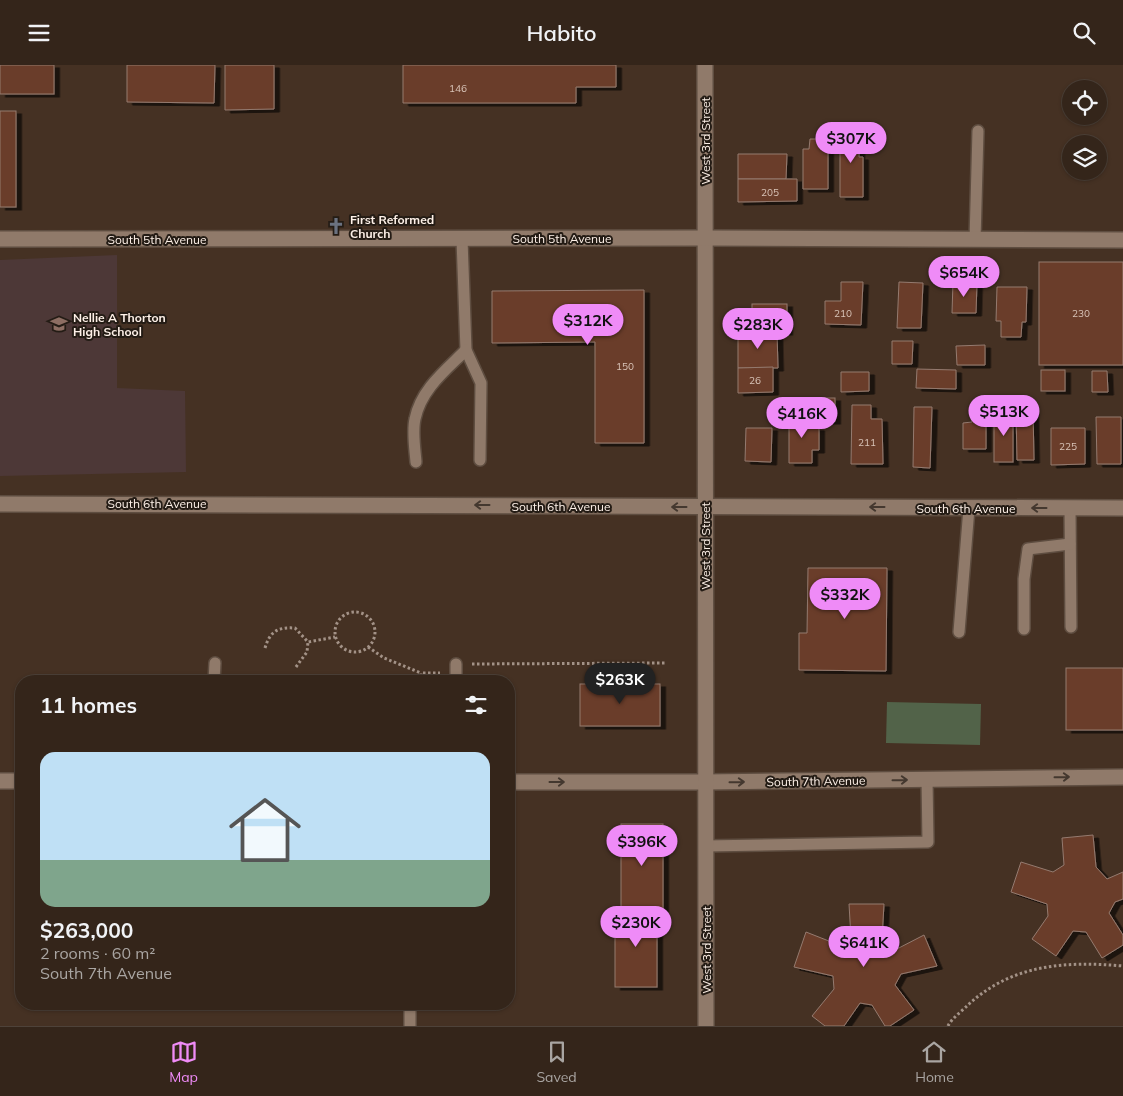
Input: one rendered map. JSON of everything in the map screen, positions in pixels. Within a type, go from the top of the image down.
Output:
[{"type":"street","name":"West 3rd Street","points":[[705,65],[706,507],[704,782],[706,1026]]},
{"type":"street","name":"South 5th Avenue","points":[[0,239],[706,238],[1123,240]]},
{"type":"street","name":"South 6th Avenue","points":[[0,504],[232,503],[1123,508]]},
{"type":"street","name":"South 7th Avenue","points":[[515,782],[704,782],[1123,777]]},
{"type":"street","points":[[0,781],[15,781]]},
{"type":"lane","points":[[975,239],[978,131]]},
{"type":"lane","points":[[462,239],[466,350],[481,383],[480,460]]},
{"type":"lane","points":[[416,462],[415,420],[422,398],[435,381],[466,350]]},
{"type":"lane","points":[[959,632],[969,508]]},
{"type":"lane","points":[[1070,508],[1070,627]]},
{"type":"lane","points":[[1024,629],[1024,579],[1028,549],[1070,544]]},
{"type":"lane","points":[[214,675],[215,663]]},
{"type":"lane","points":[[705,847],[928,842],[927,779]]},
{"type":"lane","points":[[410,1010],[410,1026]]},
{"type":"path","points":[[355,612],[362,613],[368,617],[374,629],[372,642],[363,650],[350,651],[339,645],[335,637],[336,626],[343,616],[355,612]]},
{"type":"path","points":[[265,648],[273,632],[282,627],[295,628],[308,642],[307,652],[296,667]]},
{"type":"path","points":[[308,642],[335,637]]},
{"type":"path","points":[[368,647],[384,658],[414,668],[421,673],[666,663]]},
{"type":"path","points":[[948,1026],[986,989],[1045,966],[1083,962],[1123,966]]},
{"type":"shaded area","name":"Nellie A Thorton High School","points":[[117,255],[117,388],[185,391],[186,472],[0,476],[0,260]]},
{"type":"green space","points":[[887,702],[981,704],[980,745],[886,743]]},
{"type":"building","points":[[0,65],[54,65],[54,94],[0,94]]},
{"type":"building","points":[[127,65],[215,65],[214,103],[127,102]]},
{"type":"building","points":[[225,65],[274,65],[274,109],[225,110]]},
{"type":"building","points":[[403,65],[616,65],[616,87],[576,87],[576,103],[403,103]]},
{"type":"building","points":[[0,111],[16,111],[16,207],[0,207]]},
{"type":"building","points":[[840,129],[860,129],[859,157],[863,157],[863,197],[840,197]]},
{"type":"building","points":[[810,139],[828,139],[828,189],[803,189],[803,149],[809,149]]},
{"type":"building","points":[[738,154],[787,154],[786,179],[738,179]]},
{"type":"building","points":[[738,179],[797,179],[797,201],[738,202]]},
{"type":"building","points":[[1039,262],[1123,262],[1123,365],[1039,365]]},
{"type":"building","points":[[841,282],[863,282],[861,325],[825,324],[825,301],[841,301]]},
{"type":"building","points":[[899,282],[923,283],[921,328],[897,328]]},
{"type":"building","points":[[953,282],[977,283],[976,313],[952,313]]},
{"type":"building","points":[[997,287],[1027,287],[1026,322],[1022,322],[1021,337],[1001,337],[1001,321],[996,321]]},
{"type":"building","points":[[644,290],[644,443],[595,443],[595,342],[492,343],[492,291]]},
{"type":"building","points":[[752,304],[787,304],[787,332],[752,332]]},
{"type":"building","points":[[738,332],[777,332],[778,368],[738,368]]},
{"type":"building","points":[[892,341],[913,341],[912,364],[892,364]]},
{"type":"building","points":[[985,345],[985,365],[957,365],[956,346]]},
{"type":"building","points":[[773,367],[773,392],[738,393],[738,368]]},
{"type":"building","points":[[917,369],[956,370],[956,389],[916,388]]},
{"type":"building","points":[[1041,370],[1065,370],[1065,391],[1041,391]]},
{"type":"building","points":[[1092,371],[1107,371],[1108,392],[1092,392]]},
{"type":"building","points":[[841,372],[869,372],[869,391],[841,392]]},
{"type":"building","points":[[817,398],[835,398],[835,421],[817,421]]},
{"type":"building","points":[[852,405],[871,405],[871,419],[882,419],[883,464],[851,464]]},
{"type":"building","points":[[914,407],[932,407],[930,468],[913,467]]},
{"type":"building","points":[[1016,410],[1033,410],[1034,460],[1017,460]]},
{"type":"building","points":[[994,411],[1013,411],[1013,462],[994,462]]},
{"type":"building","points":[[972,412],[986,412],[986,449],[963,449],[963,423],[972,422]]},
{"type":"building","points":[[789,414],[812,414],[812,428],[819,428],[819,450],[812,450],[812,463],[789,463]]},
{"type":"building","points":[[1096,417],[1121,417],[1121,464],[1097,464]]},
{"type":"building","points":[[746,428],[772,428],[771,462],[745,461]]},
{"type":"building","points":[[1051,428],[1085,428],[1085,464],[1051,465]]},
{"type":"building","points":[[808,568],[887,568],[886,671],[799,670],[799,633],[807,633]]},
{"type":"building","points":[[1066,668],[1123,668],[1123,730],[1066,730]]},
{"type":"building","points":[[580,684],[660,684],[660,726],[580,726]]},
{"type":"building","points":[[621,824],[663,824],[663,909],[621,909]]},
{"type":"building","points":[[1093,835],[1096,867],[1107,879],[1123,872],[1123,899],[1115,902],[1109,913],[1123,935],[1123,945],[1102,958],[1086,932],[1073,931],[1056,956],[1032,939],[1048,916],[1047,904],[1011,892],[1021,862],[1053,872],[1064,865],[1062,838]]},
{"type":"building","points":[[849,904],[884,904],[882,939],[893,951],[924,935],[937,966],[901,974],[895,985],[914,1010],[890,1026],[885,1026],[872,1005],[860,1003],[844,1026],[825,1026],[812,1016],[834,989],[833,976],[794,967],[806,932],[839,945],[851,938]]},
{"type":"building","points":[[615,909],[657,909],[657,987],[615,987]]},
{"type":"place","name":"First Reformed Church","points":[[336,226]]},
{"type":"place","name":"Nellie A Thorton High School","points":[[59,324]]}]
